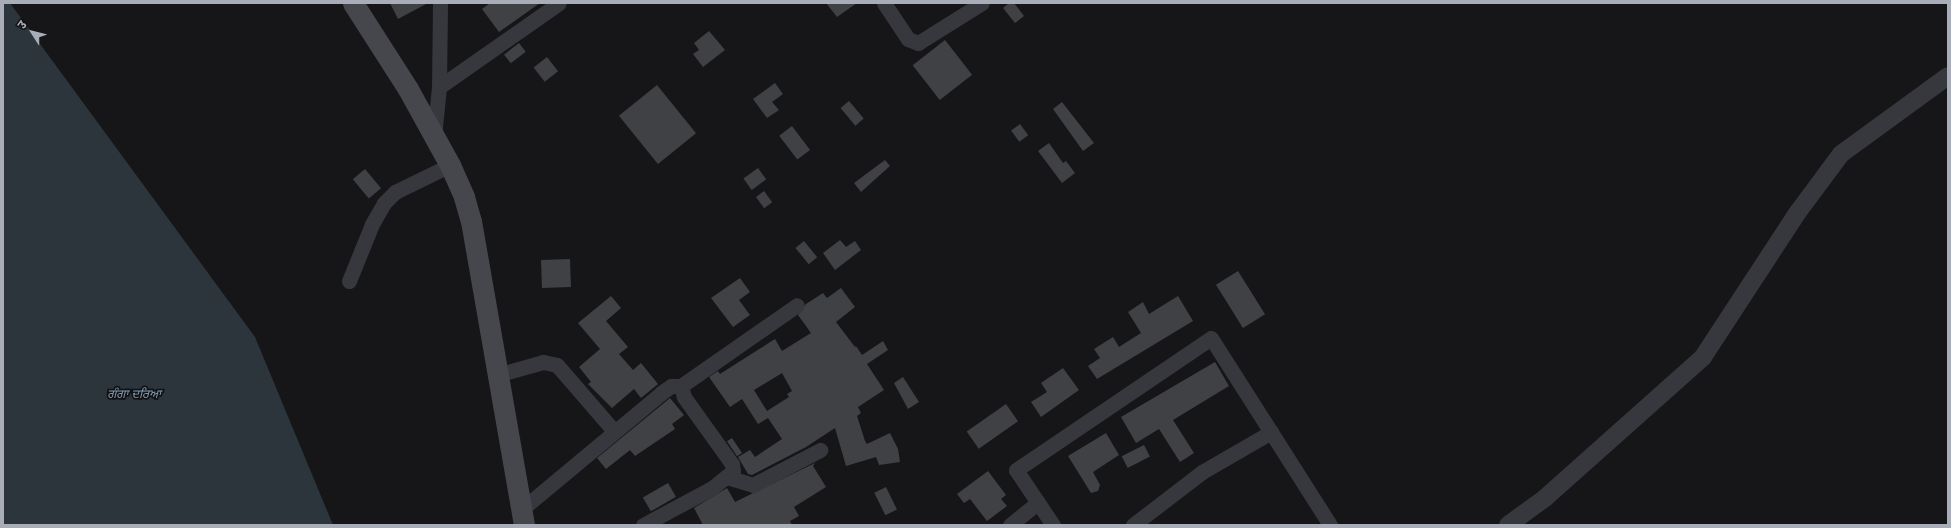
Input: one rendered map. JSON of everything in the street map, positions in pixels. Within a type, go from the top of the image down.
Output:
[{"type":"main road","points":[[353,3],[408,89],[450,165],[464,197],[471,221],[523,517]]},
{"type":"street","points":[[434,137],[439,87],[440,3]]},
{"type":"street","points":[[439,87],[560,3]]},
{"type":"street","points":[[884,3],[908,38],[918,42],[982,3]]},
{"type":"street","points":[[1508,525],[1545,498],[1703,357],[1798,212],[1842,154],[1948,76]]},
{"type":"street","points":[[349,281],[372,224],[384,203],[395,192],[450,165]]},
{"type":"street","points":[[523,517],[614,431],[661,392],[671,386],[681,386],[798,305]]},
{"type":"street","points":[[1053,525],[1016,470],[1211,338],[1330,525]]},
{"type":"street","points":[[497,375],[543,362],[557,365],[614,431]]},
{"type":"street","points":[[643,525],[727,477],[733,471],[732,464],[696,416],[684,397],[681,386]]},
{"type":"street","points":[[1133,525],[1202,472],[1271,432]]},
{"type":"street","points":[[727,477],[753,485],[820,450]]},
{"type":"street","points":[[1010,525],[1038,502]]},
{"type":"water","name":"ਗੰਗਾ ਦਰਿਆ","points":[[3,3],[10,3],[255,337],[333,525],[3,525]]},
{"type":"building","points":[[390,3],[428,3],[398,19]]},
{"type":"building","points":[[490,3],[540,3],[499,32],[482,9]]},
{"type":"building","points":[[826,3],[857,3],[837,17]]},
{"type":"building","points":[[1009,3],[1014,3],[1024,16],[1015,23],[1003,8]]},
{"type":"building","points":[[709,31],[725,50],[703,67],[693,54],[699,50],[694,43]]},
{"type":"building","points":[[945,40],[972,75],[940,100],[913,65]]},
{"type":"building","points":[[519,43],[526,52],[511,63],[504,55]]},
{"type":"building","points":[[547,57],[558,71],[545,82],[534,67]]},
{"type":"building","points":[[775,83],[783,94],[772,102],[779,110],[767,118],[753,99]]},
{"type":"building","points":[[657,85],[696,133],[658,164],[619,116]]},
{"type":"building","points":[[849,101],[864,119],[855,126],[841,108]]},
{"type":"building","points":[[1062,102],[1094,143],[1083,151],[1053,109]]},
{"type":"building","points":[[1020,124],[1028,135],[1019,142],[1011,130]]},
{"type":"building","points":[[792,126],[810,150],[797,160],[779,136]]},
{"type":"building","points":[[1049,143],[1063,163],[1066,161],[1075,173],[1062,183],[1038,151]]},
{"type":"building","points":[[885,160],[890,166],[861,192],[854,183]]},
{"type":"building","points":[[758,168],[766,179],[752,190],[743,179]]},
{"type":"building","points":[[365,169],[381,188],[369,198],[353,179]]},
{"type":"building","points":[[764,191],[772,202],[764,208],[756,197]]},
{"type":"building","points":[[840,240],[846,247],[855,241],[861,250],[835,270],[823,253]]},
{"type":"building","points":[[804,241],[817,257],[809,264],[795,248]]},
{"type":"building","points":[[570,259],[571,287],[542,288],[541,260]]},
{"type":"building","points":[[1238,271],[1265,314],[1243,328],[1216,285]]},
{"type":"building","points":[[740,278],[750,292],[739,300],[750,315],[733,327],[711,298]]},
{"type":"building","points":[[841,288],[855,307],[836,322],[862,355],[883,341],[888,350],[867,364],[884,390],[858,407],[861,413],[857,416],[867,444],[890,433],[898,449],[900,462],[879,465],[876,457],[846,466],[835,428],[806,447],[752,475],[748,474],[738,457],[750,450],[755,457],[782,439],[768,418],[758,424],[742,399],[730,407],[709,377],[718,371],[720,374],[775,339],[782,351],[811,333],[798,315],[806,304],[823,293],[827,298]],"holes":[[[782,373],[792,391],[787,394],[789,397],[767,411],[754,390]]]},
{"type":"building","points":[[611,296],[621,308],[606,321],[628,347],[619,354],[633,370],[641,363],[658,384],[641,398],[634,389],[612,408],[588,384],[591,382],[579,367],[600,349],[578,323]]},
{"type":"building","points":[[1178,296],[1193,321],[1097,379],[1088,366],[1100,358],[1094,349],[1113,337],[1119,347],[1141,333],[1128,312],[1143,302],[1149,314]]},
{"type":"building","points":[[1215,362],[1229,386],[1173,420],[1194,453],[1180,462],[1159,429],[1136,443],[1121,417]]},
{"type":"building","points":[[1063,368],[1079,390],[1041,417],[1031,402],[1047,392],[1041,383]]},
{"type":"building","points":[[903,377],[919,402],[908,409],[894,383]]},
{"type":"building","points":[[670,398],[684,415],[672,424],[675,429],[635,456],[630,450],[606,469],[597,458]]},
{"type":"building","points":[[1006,404],[1018,421],[979,449],[967,432]]},
{"type":"building","points":[[1106,433],[1119,455],[1093,472],[1100,485],[1098,491],[1091,493],[1068,456]]},
{"type":"building","points":[[732,438],[742,453],[737,456],[727,441]]},
{"type":"building","points":[[1144,445],[1150,457],[1128,468],[1122,456]]},
{"type":"building","points":[[815,463],[813,466],[826,487],[794,507],[799,516],[790,521],[792,525],[703,525],[694,508],[727,488],[735,502]]},
{"type":"building","points":[[988,471],[1006,495],[1001,499],[1007,506],[987,521],[970,499],[964,503],[957,494]]},
{"type":"building","points":[[668,483],[676,497],[651,511],[643,498]]},
{"type":"building","points":[[886,487],[897,509],[885,515],[874,493]]}]
